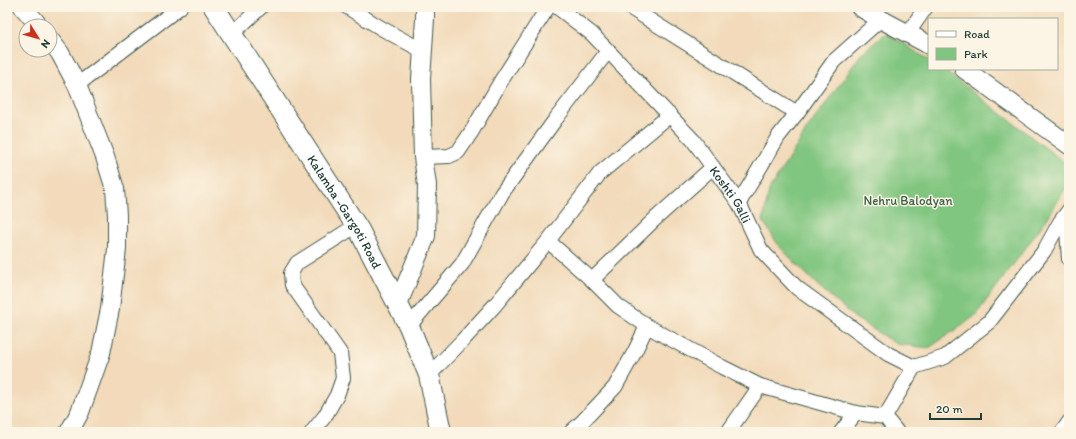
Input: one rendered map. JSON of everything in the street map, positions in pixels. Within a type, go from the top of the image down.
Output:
[{"type":"main road","name":"Kalamba -Gargoti Road","points":[[214,7],[357,225],[409,326],[430,375],[441,431]]},
{"type":"street","points":[[22,7],[32,18]]},
{"type":"street","points":[[77,85],[180,7]]},
{"type":"street","points":[[232,34],[261,7]]},
{"type":"street","points":[[347,7],[423,51]]},
{"type":"street","points":[[398,304],[426,236],[427,185],[423,158],[421,79],[425,19],[424,7]]},
{"type":"street","points":[[423,158],[449,156],[458,152],[548,7]]},
{"type":"street","name":"Koshti Galli","points":[[557,7],[592,34],[694,140],[739,203],[760,250],[797,288],[888,354],[914,366]]},
{"type":"street","points":[[629,7],[796,113]]},
{"type":"street","points":[[860,7],[880,20],[928,44]]},
{"type":"street","points":[[908,33],[926,7]]},
{"type":"street","points":[[739,203],[778,137],[834,61],[880,20]]},
{"type":"street","points":[[58,50],[77,85],[105,157],[115,190],[117,215],[117,249],[110,308],[101,353],[80,412],[70,432]]},
{"type":"street","points":[[409,326],[462,264],[502,193],[608,51]]},
{"type":"street","points":[[965,70],[1069,145]]},
{"type":"street","points":[[430,375],[495,305],[548,241],[600,173],[670,116]]},
{"type":"street","points":[[592,280],[655,219],[713,167]]},
{"type":"street","points":[[885,417],[914,366],[945,356],[989,322],[1044,251],[1067,212]]},
{"type":"street","points":[[1067,212],[1069,259]]},
{"type":"street","points":[[312,432],[325,416],[337,395],[343,378],[340,353],[292,285],[291,273],[297,263],[357,225]]},
{"type":"street","points":[[548,241],[592,280],[618,306],[647,326],[760,386],[856,413],[885,417],[897,432]]},
{"type":"street","points":[[571,432],[581,424],[615,387],[647,326]]},
{"type":"street","points":[[728,432],[760,386]]},
{"type":"street","points":[[841,432],[856,413]]},
{"type":"street","points":[[1062,432],[1069,422]]},
{"type":"green space","name":"Nehru Balodyan","points":[[886,33],[928,59],[928,70],[943,70],[1069,166],[1069,182],[1047,219],[975,316],[929,348],[896,344],[854,317],[815,283],[779,246],[763,221],[769,190],[808,128],[862,53]]}]
